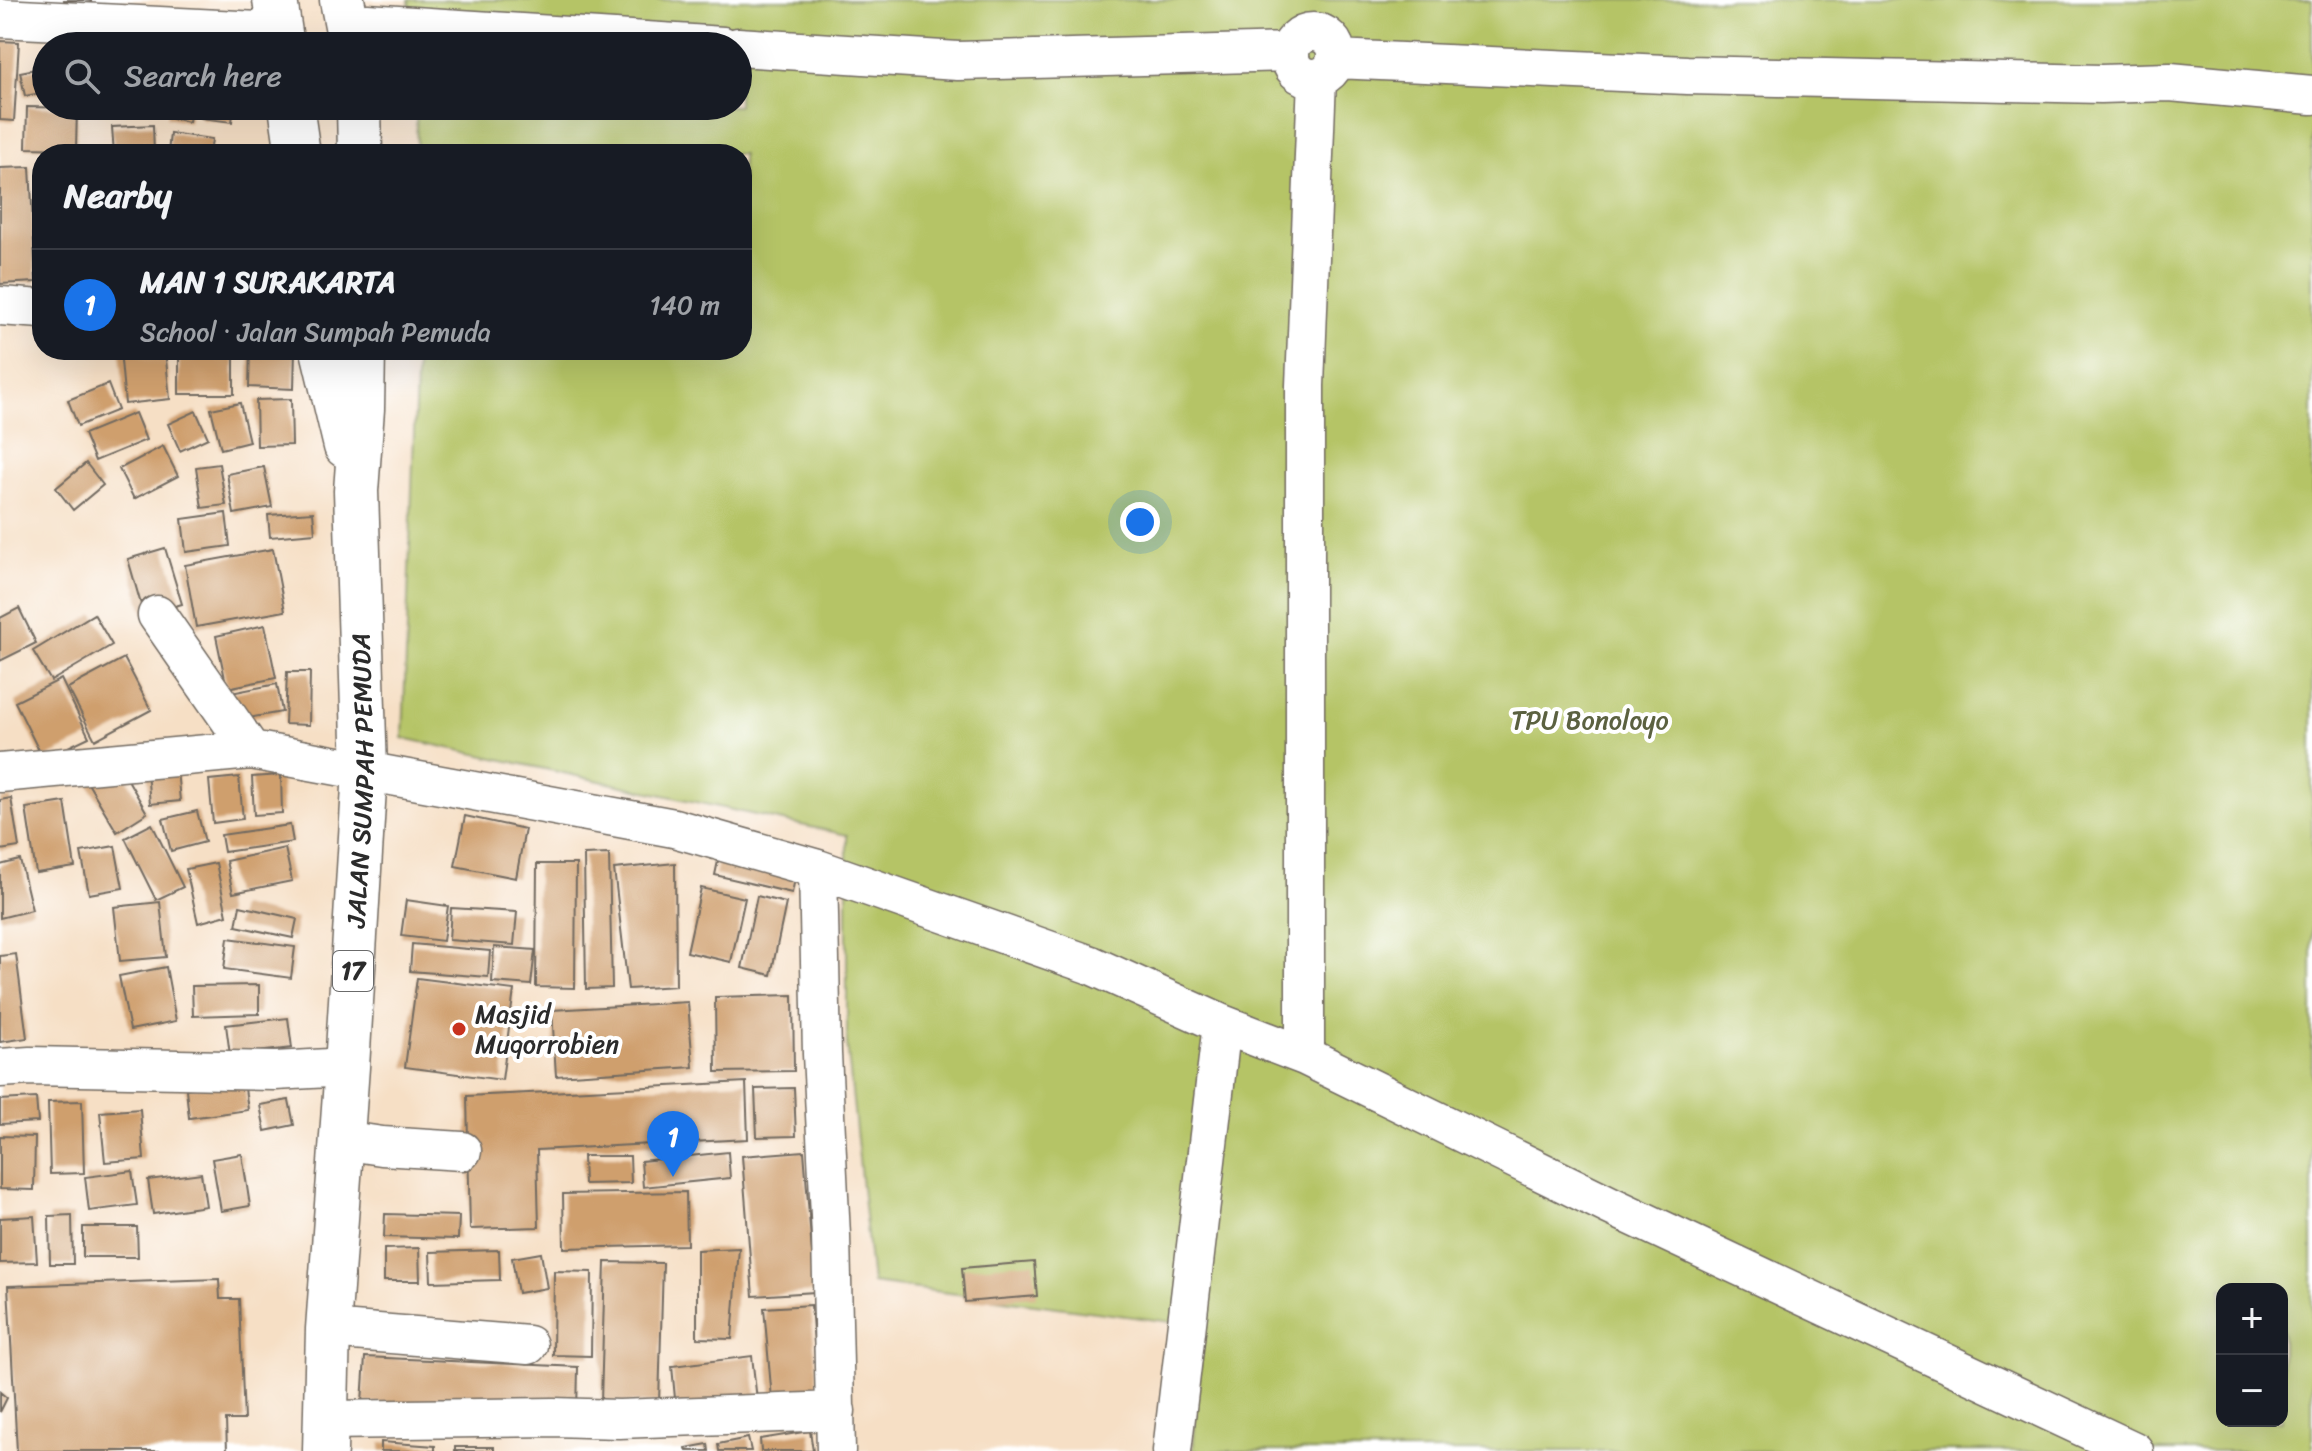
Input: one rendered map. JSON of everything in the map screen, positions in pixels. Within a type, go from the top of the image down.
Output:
[{"type":"highway","points":[[293,120],[297,144]]},
{"type":"highway","points":[[359,120],[360,144]]},
{"type":"highway","name":"JALAN SUMPAH PEMUDA","points":[[325,360],[356,491]]},
{"type":"highway","name":"JALAN SUMPAH PEMUDA","points":[[326,1436],[328,1329],[365,771],[356,491],[363,360]]},
{"type":"street","points":[[0,18],[279,26]]},
{"type":"street","points":[[358,23],[501,32]]},
{"type":"street","points":[[752,48],[958,61],[1303,28],[1324,34],[1334,44],[1326,69],[1305,386],[1305,1056]]},
{"type":"street","points":[[1326,69],[2101,84],[2170,82],[2312,95]]},
{"type":"street","points":[[0,306],[32,308]]},
{"type":"street","points":[[157,615],[251,750]]},
{"type":"street","points":[[4,764],[251,750],[674,828],[818,869],[1091,965],[1222,1024],[1305,1056],[1611,1206],[2134,1451]]},
{"type":"street","points":[[818,869],[836,1451]]},
{"type":"street","points":[[1172,1451],[1222,1024]]},
{"type":"street","points":[[0,1068],[275,1071],[347,1067]]},
{"type":"street","points":[[342,1140],[462,1151]]},
{"type":"street","points":[[328,1329],[528,1345]]},
{"type":"street","points":[[326,1436],[553,1417],[619,1419],[836,1411]]},
{"type":"green space","name":"TPU Bonoloyo","points":[[409,0],[2312,0],[2312,1451],[1193,1451],[1203,1326],[872,1283],[847,1044],[847,835],[403,738],[417,360],[752,360],[752,144],[417,144],[416,120],[752,120],[752,32],[412,32]]},
{"type":"building","points":[[64,0],[91,0],[91,2],[65,6]]},
{"type":"building","points":[[0,41],[19,42],[14,121],[0,120]]},
{"type":"building","points":[[32,70],[32,95],[25,96],[20,72]]},
{"type":"building","points":[[27,107],[32,107],[32,120],[77,120],[76,144],[32,144],[32,148],[26,148]]},
{"type":"building","points":[[153,125],[154,144],[113,144],[112,127]]},
{"type":"building","points":[[170,133],[212,139],[211,144],[169,144]]},
{"type":"building","points":[[30,167],[32,282],[0,284],[0,168]]},
{"type":"building","points":[[121,360],[166,360],[170,399],[125,404]]},
{"type":"building","points":[[179,360],[234,360],[234,394],[179,394]]},
{"type":"building","points":[[250,360],[295,360],[294,389],[249,387]]},
{"type":"building","points":[[108,384],[118,410],[78,426],[68,400]]},
{"type":"building","points":[[291,399],[292,445],[257,446],[256,400]]},
{"type":"building","points":[[240,403],[249,442],[221,449],[211,409]]},
{"type":"building","points":[[196,411],[208,438],[180,451],[168,424]]},
{"type":"building","points":[[135,413],[146,440],[95,461],[84,434]]},
{"type":"building","points":[[163,446],[178,476],[134,499],[119,469]]},
{"type":"building","points":[[86,463],[103,485],[73,510],[56,488]]},
{"type":"building","points":[[219,464],[226,505],[202,508],[196,467]]},
{"type":"building","points":[[264,467],[272,507],[234,514],[227,474]]},
{"type":"building","points":[[313,512],[315,533],[270,537],[268,515]]},
{"type":"building","points":[[226,513],[230,546],[186,552],[182,519]]},
{"type":"building","points":[[165,548],[182,604],[144,615],[128,559]]},
{"type":"building","points":[[273,549],[285,611],[196,627],[185,565]]},
{"type":"building","points":[[19,608],[36,643],[0,661],[0,618]]},
{"type":"building","points":[[94,614],[112,645],[51,681],[33,651]]},
{"type":"building","points":[[265,625],[276,678],[227,688],[216,636]]},
{"type":"building","points":[[124,658],[151,710],[95,740],[68,688]]},
{"type":"building","points":[[287,672],[310,672],[309,725],[285,724]]},
{"type":"building","points":[[61,679],[89,737],[43,759],[15,702]]},
{"type":"building","points":[[277,684],[282,712],[237,720],[231,693]]},
{"type":"building","points":[[176,759],[180,801],[150,804],[146,761]]},
{"type":"building","points":[[120,766],[147,813],[117,832],[89,785]]},
{"type":"building","points":[[281,775],[282,813],[254,815],[252,777]]},
{"type":"building","points":[[239,777],[243,819],[213,823],[209,780]]},
{"type":"building","points":[[11,798],[19,847],[0,850],[0,800]]},
{"type":"building","points":[[65,802],[75,867],[36,873],[26,808]]},
{"type":"building","points":[[197,811],[205,842],[171,851],[163,819]]},
{"type":"building","points":[[465,816],[525,829],[516,878],[455,866]]},
{"type":"building","points":[[152,824],[183,887],[156,900],[125,838]]},
{"type":"building","points":[[290,825],[293,842],[224,852],[221,835]]},
{"type":"building","points":[[115,846],[123,888],[89,894],[81,852]]},
{"type":"building","points":[[721,847],[798,864],[792,893],[715,875]]},
{"type":"building","points":[[285,848],[292,881],[233,893],[226,861]]},
{"type":"building","points":[[609,854],[612,988],[586,989],[584,855]]},
{"type":"building","points":[[20,860],[32,910],[0,918],[0,865]]},
{"type":"building","points":[[216,863],[227,915],[198,923],[186,869]]},
{"type":"building","points":[[675,863],[676,986],[628,989],[614,869]]},
{"type":"building","points":[[537,864],[576,864],[575,988],[536,987]]},
{"type":"building","points":[[701,888],[745,898],[731,962],[687,952]]},
{"type":"building","points":[[757,896],[786,903],[771,975],[742,968]]},
{"type":"building","points":[[406,900],[448,906],[443,941],[401,936]]},
{"type":"building","points":[[160,902],[166,957],[120,961],[114,907]]},
{"type":"building","points":[[240,906],[297,919],[293,938],[236,926]]},
{"type":"building","points":[[451,908],[517,912],[514,945],[449,940]]},
{"type":"building","points":[[228,938],[295,947],[291,978],[224,969]]},
{"type":"building","points":[[412,944],[490,951],[488,977],[410,971]]},
{"type":"building","points":[[494,947],[535,950],[531,985],[492,982]]},
{"type":"building","points":[[16,954],[27,1038],[0,1042],[0,956]]},
{"type":"building","points":[[166,967],[176,1021],[130,1030],[119,976]]},
{"type":"building","name":"Masjid Muqorrobien","points":[[417,978],[514,990],[502,1080],[405,1067]]},
{"type":"building","points":[[259,985],[259,1014],[193,1016],[192,986]]},
{"type":"building","points":[[793,995],[794,1071],[716,1072],[715,997]]},
{"type":"building","points":[[688,1002],[693,1067],[556,1076],[552,1010]]},
{"type":"building","points":[[288,1018],[292,1048],[230,1055],[226,1025]]},
{"type":"building","points":[[244,1081],[248,1110],[189,1118],[186,1089]]},
{"type":"building","points":[[746,1082],[748,1139],[537,1150],[539,1227],[470,1229],[467,1096]]},
{"type":"building","points":[[794,1088],[796,1136],[757,1137],[755,1089]]},
{"type":"building","points":[[36,1098],[38,1122],[0,1124],[0,1100]]},
{"type":"building","points":[[289,1100],[294,1125],[265,1131],[260,1105]]},
{"type":"building","points":[[82,1101],[84,1173],[50,1174],[48,1102]]},
{"type":"building","points":[[140,1109],[144,1159],[105,1162],[100,1112]]},
{"type":"building","points":[[0,1136],[35,1137],[34,1190],[0,1189]]},
{"type":"building","points":[[804,1151],[815,1292],[753,1296],[742,1156]]},
{"type":"building","points":[[728,1152],[730,1178],[643,1187],[641,1161]]},
{"type":"building","points":[[242,1154],[250,1206],[221,1211],[212,1159]]},
{"type":"building","points":[[583,1156],[630,1156],[631,1183],[584,1184]]},
{"type":"building","points":[[132,1171],[137,1205],[89,1211],[85,1177]]},
{"type":"building","points":[[201,1173],[206,1206],[153,1214],[148,1180]]},
{"type":"building","points":[[686,1192],[687,1245],[564,1248],[563,1194]]},
{"type":"building","points":[[385,1214],[459,1216],[458,1239],[384,1237]]},
{"type":"building","points":[[72,1215],[73,1264],[50,1264],[49,1216]]},
{"type":"building","points":[[34,1216],[37,1262],[0,1263],[0,1218]]},
{"type":"building","points":[[83,1227],[137,1227],[138,1257],[83,1257]]},
{"type":"building","points":[[419,1248],[420,1281],[384,1281],[384,1249]]},
{"type":"building","points":[[739,1248],[732,1339],[697,1338],[697,1250]]},
{"type":"building","points":[[499,1250],[500,1280],[431,1282],[430,1252]]},
{"type":"building","points":[[541,1253],[547,1288],[518,1293],[512,1258]]},
{"type":"building","points":[[605,1262],[663,1263],[659,1403],[601,1402]]},
{"type":"building","points":[[1034,1262],[1037,1296],[965,1302],[962,1268]]},
{"type":"building","points":[[554,1271],[592,1272],[591,1356],[553,1355]]},
{"type":"building","points":[[219,1279],[220,1299],[239,1299],[244,1420],[226,1420],[227,1451],[17,1451],[8,1286]]},
{"type":"building","points":[[811,1305],[818,1395],[772,1399],[764,1308]]},
{"type":"building","points":[[752,1356],[757,1400],[676,1409],[672,1366]]},
{"type":"building","points":[[365,1357],[578,1367],[577,1412],[362,1403]]},
{"type":"building","points":[[0,1392],[7,1398],[0,1412]]},
{"type":"building","points":[[810,1431],[813,1451],[761,1451],[760,1439]]},
{"type":"building","points":[[748,1438],[751,1451],[719,1451],[718,1444]]},
{"type":"building","points":[[381,1442],[435,1446],[435,1451],[381,1451]]},
{"type":"building","points":[[708,1444],[709,1451],[687,1451],[686,1448]]},
{"type":"building","points":[[455,1447],[494,1447],[494,1451],[455,1451]]},
{"type":"place","name":"Masjid Muqorrobien","points":[[459,1029]]},
{"type":"place","name":"MAN 1 SURAKARTA","points":[[673,1177]]}]
